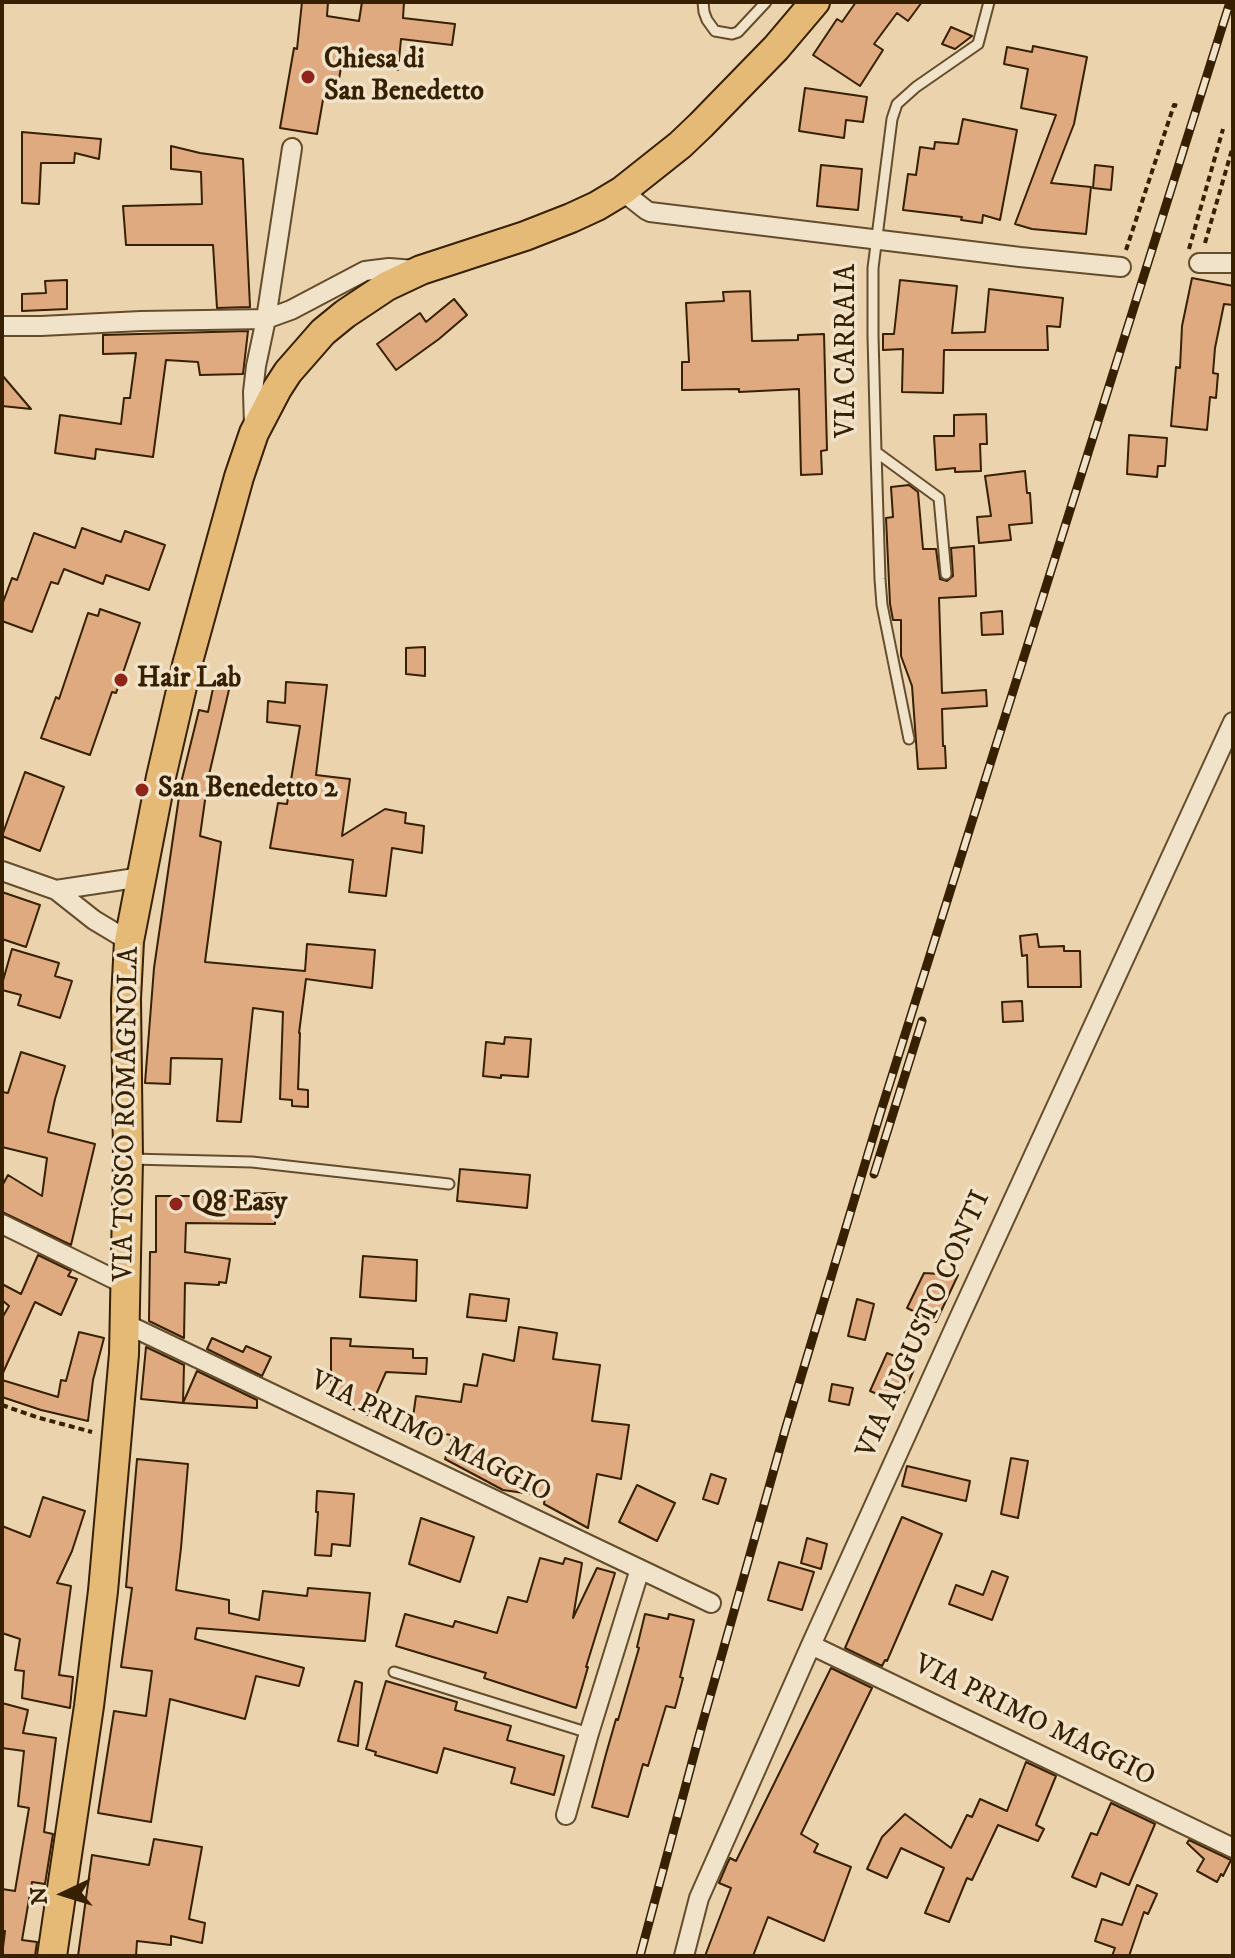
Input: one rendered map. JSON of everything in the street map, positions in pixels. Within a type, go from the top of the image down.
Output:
[{"type":"main road","name":"VIA TOSCO ROMAGNOLA","points":[[52,1956],[89,1706],[118,1440],[126,1324],[128,1159],[125,1030],[129,941],[161,777],[187,665],[254,433],[288,372],[323,332],[362,302],[421,270],[537,232],[597,206],[622,191],[701,125],[776,48],[815,2]]},
{"type":"street","points":[[254,433],[256,366],[292,148]]},
{"type":"street","name":"VIA CARRAIA","points":[[622,191],[650,212],[1121,267]]},
{"type":"street","points":[[1199,263],[1233,263]]},
{"type":"street","points":[[2,326],[266,319],[291,310],[365,271],[389,268],[421,270]]},
{"type":"street","name":"VIA AUGUSTO CONTI","points":[[684,1956],[699,1898],[811,1645],[1233,722]]},
{"type":"street","points":[[2,871],[56,890],[94,920],[129,941]]},
{"type":"street","points":[[56,890],[142,877]]},
{"type":"street","points":[[2,1224],[126,1285]]},
{"type":"street","name":"VIA PRIMO MAGGIO","points":[[126,1324],[711,1603]]},
{"type":"street","points":[[566,1815],[640,1569]]},
{"type":"street","name":"VIA PRIMO MAGGIO","points":[[811,1645],[1233,1848]]},
{"type":"lane","points":[[703,2],[707,20],[715,31],[732,34],[738,32],[766,2]]},
{"type":"lane","name":"VIA CARRAIA","points":[[946,574],[939,498],[876,452],[872,295],[876,240],[892,119],[897,104],[978,44],[989,2]]},
{"type":"lane","points":[[876,452],[882,605],[909,739]]},
{"type":"lane","points":[[128,1159],[252,1162],[449,1184]]},
{"type":"lane","points":[[394,1672],[589,1733]]},
{"type":"path","points":[[1121,267],[1174,105],[1179,106]]},
{"type":"path","points":[[1223,129],[1185,263],[1199,263],[1233,146]]},
{"type":"path","points":[[2,1405],[118,1440]]},
{"type":"building","points":[[302,2],[328,2],[327,16],[359,21],[362,2],[404,2],[403,18],[455,24],[452,45],[401,39],[398,70],[342,62],[336,96],[324,94],[317,134],[280,128],[294,48],[297,49]]},
{"type":"building","points":[[856,2],[922,2],[908,21],[897,13],[874,44],[883,50],[860,86],[813,55],[837,19],[842,22]]},
{"type":"building","points":[[951,27],[972,36],[955,49],[942,44]]},
{"type":"building","points":[[1033,46],[1087,57],[1074,124],[1051,183],[1091,187],[1086,234],[1032,229],[1015,224],[1056,115],[1021,108],[1028,69],[1004,64],[1007,47],[1032,52]]},
{"type":"building","points":[[805,88],[867,97],[863,122],[846,120],[844,138],[799,131]]},
{"type":"building","points":[[963,119],[1017,130],[1000,220],[983,215],[982,223],[961,220],[962,217],[903,210],[908,174],[916,175],[920,147],[934,149],[935,142],[958,144]]},
{"type":"building","points":[[22,132],[101,139],[99,159],[75,153],[74,163],[41,163],[39,204],[22,203]]},
{"type":"building","points":[[171,146],[243,159],[250,307],[217,308],[213,245],[126,245],[123,206],[202,204],[201,172],[171,169]]},
{"type":"building","points":[[821,165],[862,169],[858,210],[817,206]]},
{"type":"building","points":[[1095,165],[1113,167],[1111,190],[1093,188]]},
{"type":"building","points":[[1192,278],[1233,286],[1233,305],[1224,304],[1215,348],[1213,373],[1218,374],[1216,398],[1210,397],[1207,430],[1171,426],[1176,367],[1180,368],[1182,326]]},
{"type":"building","points":[[67,280],[67,309],[22,311],[22,294],[46,293],[45,281]]},
{"type":"building","points":[[900,280],[957,286],[952,333],[985,332],[989,289],[1063,298],[1060,327],[1047,326],[1048,350],[944,350],[943,393],[902,392],[903,349],[883,350],[883,334],[894,334]]},
{"type":"building","points":[[750,291],[752,341],[798,340],[798,335],[824,334],[827,450],[821,451],[822,474],[801,475],[799,389],[739,392],[739,389],[682,390],[682,362],[689,362],[686,303],[724,301],[723,292]]},
{"type":"building","points":[[454,299],[467,315],[396,370],[377,344],[420,313],[426,322]]},
{"type":"building","points":[[248,331],[243,374],[200,375],[198,362],[166,360],[153,457],[96,449],[95,459],[55,453],[60,415],[121,424],[124,398],[130,398],[136,353],[103,354],[103,335]]},
{"type":"building","points":[[2,375],[31,409],[2,406]]},
{"type":"building","points":[[986,414],[987,444],[980,444],[981,471],[955,472],[955,468],[936,470],[934,436],[954,436],[954,415]]},
{"type":"building","points":[[1129,435],[1167,438],[1165,466],[1158,466],[1157,477],[1127,474]]},
{"type":"building","points":[[1025,471],[1032,523],[1009,525],[1011,540],[979,543],[977,517],[991,516],[985,476]]},
{"type":"building","points":[[909,485],[918,492],[923,549],[936,549],[940,579],[947,581],[953,576],[951,548],[974,546],[976,596],[939,598],[942,693],[986,690],[987,706],[942,709],[946,768],[918,769],[912,686],[901,656],[901,620],[893,620],[890,604],[886,518],[893,517],[891,487]]},
{"type":"building","points":[[82,528],[121,542],[125,531],[165,545],[149,590],[106,575],[103,584],[64,569],[58,584],[51,582],[32,632],[2,621],[2,605],[12,578],[17,580],[34,533],[75,548]]},
{"type":"building","points":[[100,609],[140,623],[90,755],[41,738],[56,697],[59,699],[88,613],[98,616]]},
{"type":"building","points":[[1002,611],[1003,634],[982,635],[981,613]]},
{"type":"building","points":[[425,647],[425,676],[406,674],[406,648]]},
{"type":"building","points":[[215,679],[231,681],[208,779],[200,836],[221,842],[205,962],[305,971],[307,944],[375,950],[372,988],[306,979],[299,1033],[298,1089],[308,1090],[308,1107],[292,1106],[292,1100],[280,1099],[283,1012],[253,1008],[241,1122],[217,1121],[222,1059],[171,1058],[170,1084],[145,1083],[154,968],[181,783],[199,710],[208,712]]},
{"type":"building","points":[[286,682],[327,685],[316,775],[350,779],[342,836],[385,809],[406,813],[405,823],[424,826],[422,853],[392,848],[386,896],[349,892],[353,860],[270,848],[278,803],[287,804],[300,726],[267,722],[268,701],[285,703]]},
{"type":"building","points":[[25,772],[64,787],[40,851],[2,836]]},
{"type":"building","points":[[2,892],[40,905],[26,947],[2,939]]},
{"type":"building","points":[[1037,934],[1039,947],[1064,946],[1064,951],[1080,951],[1081,987],[1028,987],[1027,955],[1022,956],[1020,936]]},
{"type":"building","points":[[12,949],[59,963],[55,976],[72,981],[60,1018],[18,1005],[21,995],[2,990]]},
{"type":"building","points":[[1022,1001],[1023,1021],[1003,1022],[1002,1002]]},
{"type":"building","points":[[505,1037],[531,1039],[528,1077],[483,1076],[486,1042],[504,1044]]},
{"type":"building","points":[[21,1052],[65,1066],[48,1132],[95,1144],[71,1245],[2,1212],[2,1186],[8,1175],[42,1196],[47,1158],[2,1147],[2,1092],[8,1093]]},
{"type":"building","points":[[460,1169],[530,1175],[527,1208],[457,1201]]},
{"type":"building","points":[[275,1193],[275,1224],[186,1223],[185,1252],[230,1259],[226,1283],[185,1283],[184,1338],[149,1321],[150,1252],[156,1252],[156,1196]]},
{"type":"building","points":[[38,1255],[71,1271],[68,1276],[77,1279],[61,1315],[35,1302],[2,1375],[2,1318],[9,1306],[2,1300],[2,1284],[21,1294]]},
{"type":"building","points":[[363,1256],[417,1260],[416,1301],[360,1297]]},
{"type":"building","points":[[924,1273],[958,1275],[936,1322],[907,1308]]},
{"type":"building","points":[[470,1294],[509,1299],[506,1321],[467,1317]]},
{"type":"building","points":[[857,1299],[874,1304],[865,1340],[848,1336]]},
{"type":"building","points":[[519,1327],[557,1333],[553,1359],[600,1365],[592,1421],[629,1425],[621,1479],[597,1474],[588,1528],[544,1504],[545,1496],[503,1490],[445,1459],[453,1435],[411,1431],[416,1396],[461,1402],[464,1384],[477,1386],[483,1354],[514,1361]]},
{"type":"building","points":[[79,1332],[104,1338],[93,1380],[88,1421],[2,1397],[2,1380],[58,1397],[61,1380],[66,1381]]},
{"type":"building","points":[[212,1338],[243,1352],[246,1346],[271,1357],[262,1376],[207,1349]]},
{"type":"building","points":[[331,1338],[351,1339],[350,1346],[413,1349],[413,1358],[427,1358],[426,1374],[386,1372],[367,1415],[331,1399]]},
{"type":"building","points":[[146,1347],[184,1365],[183,1403],[141,1399]]},
{"type":"building","points":[[887,1353],[916,1365],[899,1403],[870,1391]]},
{"type":"building","points":[[197,1371],[257,1400],[257,1408],[183,1403]]},
{"type":"building","points":[[832,1384],[853,1388],[849,1405],[829,1401]]},
{"type":"building","points":[[1011,1458],[1028,1461],[1018,1518],[1001,1514]]},
{"type":"building","points":[[137,1459],[188,1464],[176,1590],[229,1600],[229,1613],[259,1620],[263,1591],[307,1596],[308,1588],[370,1593],[365,1641],[197,1628],[195,1639],[304,1668],[299,1686],[256,1676],[245,1719],[170,1699],[151,1822],[98,1813],[114,1711],[146,1716],[152,1671],[121,1667],[132,1588],[126,1587]]},
{"type":"building","points":[[907,1466],[970,1481],[966,1501],[902,1486]]},
{"type":"building","points":[[711,1474],[726,1479],[718,1504],[703,1499]]},
{"type":"building","points":[[637,1485],[675,1503],[657,1541],[619,1522]]},
{"type":"building","points":[[317,1491],[354,1494],[350,1546],[332,1544],[331,1556],[315,1555]]},
{"type":"building","points":[[43,1497],[85,1511],[57,1583],[71,1586],[59,1675],[73,1677],[70,1708],[22,1698],[24,1671],[15,1670],[20,1639],[2,1633],[2,1526],[30,1537]]},
{"type":"building","points":[[902,1517],[942,1534],[887,1661],[882,1666],[845,1648]]},
{"type":"building","points":[[421,1518],[474,1537],[460,1582],[409,1564]]},
{"type":"building","points":[[807,1538],[827,1544],[821,1569],[801,1563]]},
{"type":"building","points":[[540,1558],[563,1564],[565,1558],[582,1563],[573,1618],[597,1568],[615,1573],[576,1708],[484,1678],[486,1673],[396,1646],[405,1614],[453,1627],[455,1621],[497,1633],[508,1597],[527,1602]]},
{"type":"building","points":[[779,1562],[814,1572],[802,1610],[768,1600]]},
{"type":"building","points":[[992,1571],[1008,1577],[992,1620],[949,1604],[956,1585],[983,1595]]},
{"type":"building","points":[[645,1614],[668,1619],[669,1614],[694,1620],[675,1708],[666,1706],[648,1766],[643,1764],[628,1817],[592,1807],[639,1648]]},
{"type":"building","points":[[831,1668],[872,1688],[801,1834],[818,1844],[814,1852],[851,1867],[824,1941],[768,1917],[753,1956],[705,1956],[731,1888],[719,1883],[727,1864],[730,1858],[736,1861]]},
{"type":"building","points":[[355,1681],[362,1683],[358,1746],[338,1741]]},
{"type":"building","points":[[386,1681],[457,1702],[455,1710],[511,1726],[507,1740],[564,1756],[554,1795],[511,1783],[515,1768],[444,1748],[437,1773],[375,1755],[376,1752],[366,1749]]},
{"type":"building","points":[[2,1703],[28,1710],[23,1733],[56,1738],[44,1832],[53,1834],[45,1884],[32,1882],[22,1940],[37,1942],[35,1956],[2,1956],[5,1931],[2,1931],[2,1889],[15,1891],[29,1808],[18,1806],[24,1751],[2,1748]]},
{"type":"building","points":[[1026,1762],[1056,1776],[1036,1825],[1044,1829],[1038,1841],[998,1825],[972,1880],[967,1878],[949,1922],[925,1913],[944,1868],[901,1848],[887,1878],[867,1869],[882,1837],[905,1814],[951,1848],[967,1815],[972,1817],[980,1799],[1007,1811]]},
{"type":"building","points":[[1111,1803],[1155,1824],[1129,1885],[1101,1873],[1096,1887],[1072,1877],[1091,1833],[1097,1835]]},
{"type":"building","points":[[154,1839],[202,1847],[189,1919],[205,1923],[202,1943],[171,1936],[171,1945],[137,1941],[136,1956],[78,1956],[92,1855],[149,1865]]},
{"type":"building","points":[[1189,1840],[1231,1860],[1217,1882],[1197,1871],[1204,1859],[1187,1843]]},
{"type":"building","points":[[1137,1885],[1157,1894],[1148,1914],[1144,1912],[1129,1956],[1112,1956],[1115,1948],[1095,1941],[1102,1919],[1122,1925]]},
{"type":"railway","points":[[640,1956],[786,1427],[880,1114],[1230,2]]},
{"type":"railway","points":[[874,1174],[922,1021]]},
{"type":"place","name":"Chiesa di San Benedetto","points":[[308,77]]},
{"type":"place","name":"Hair Lab","points":[[121,680]]},
{"type":"place","name":"San Benedetto 2","points":[[142,790]]},
{"type":"place","name":"Q8 Easy","points":[[176,1204]]}]
